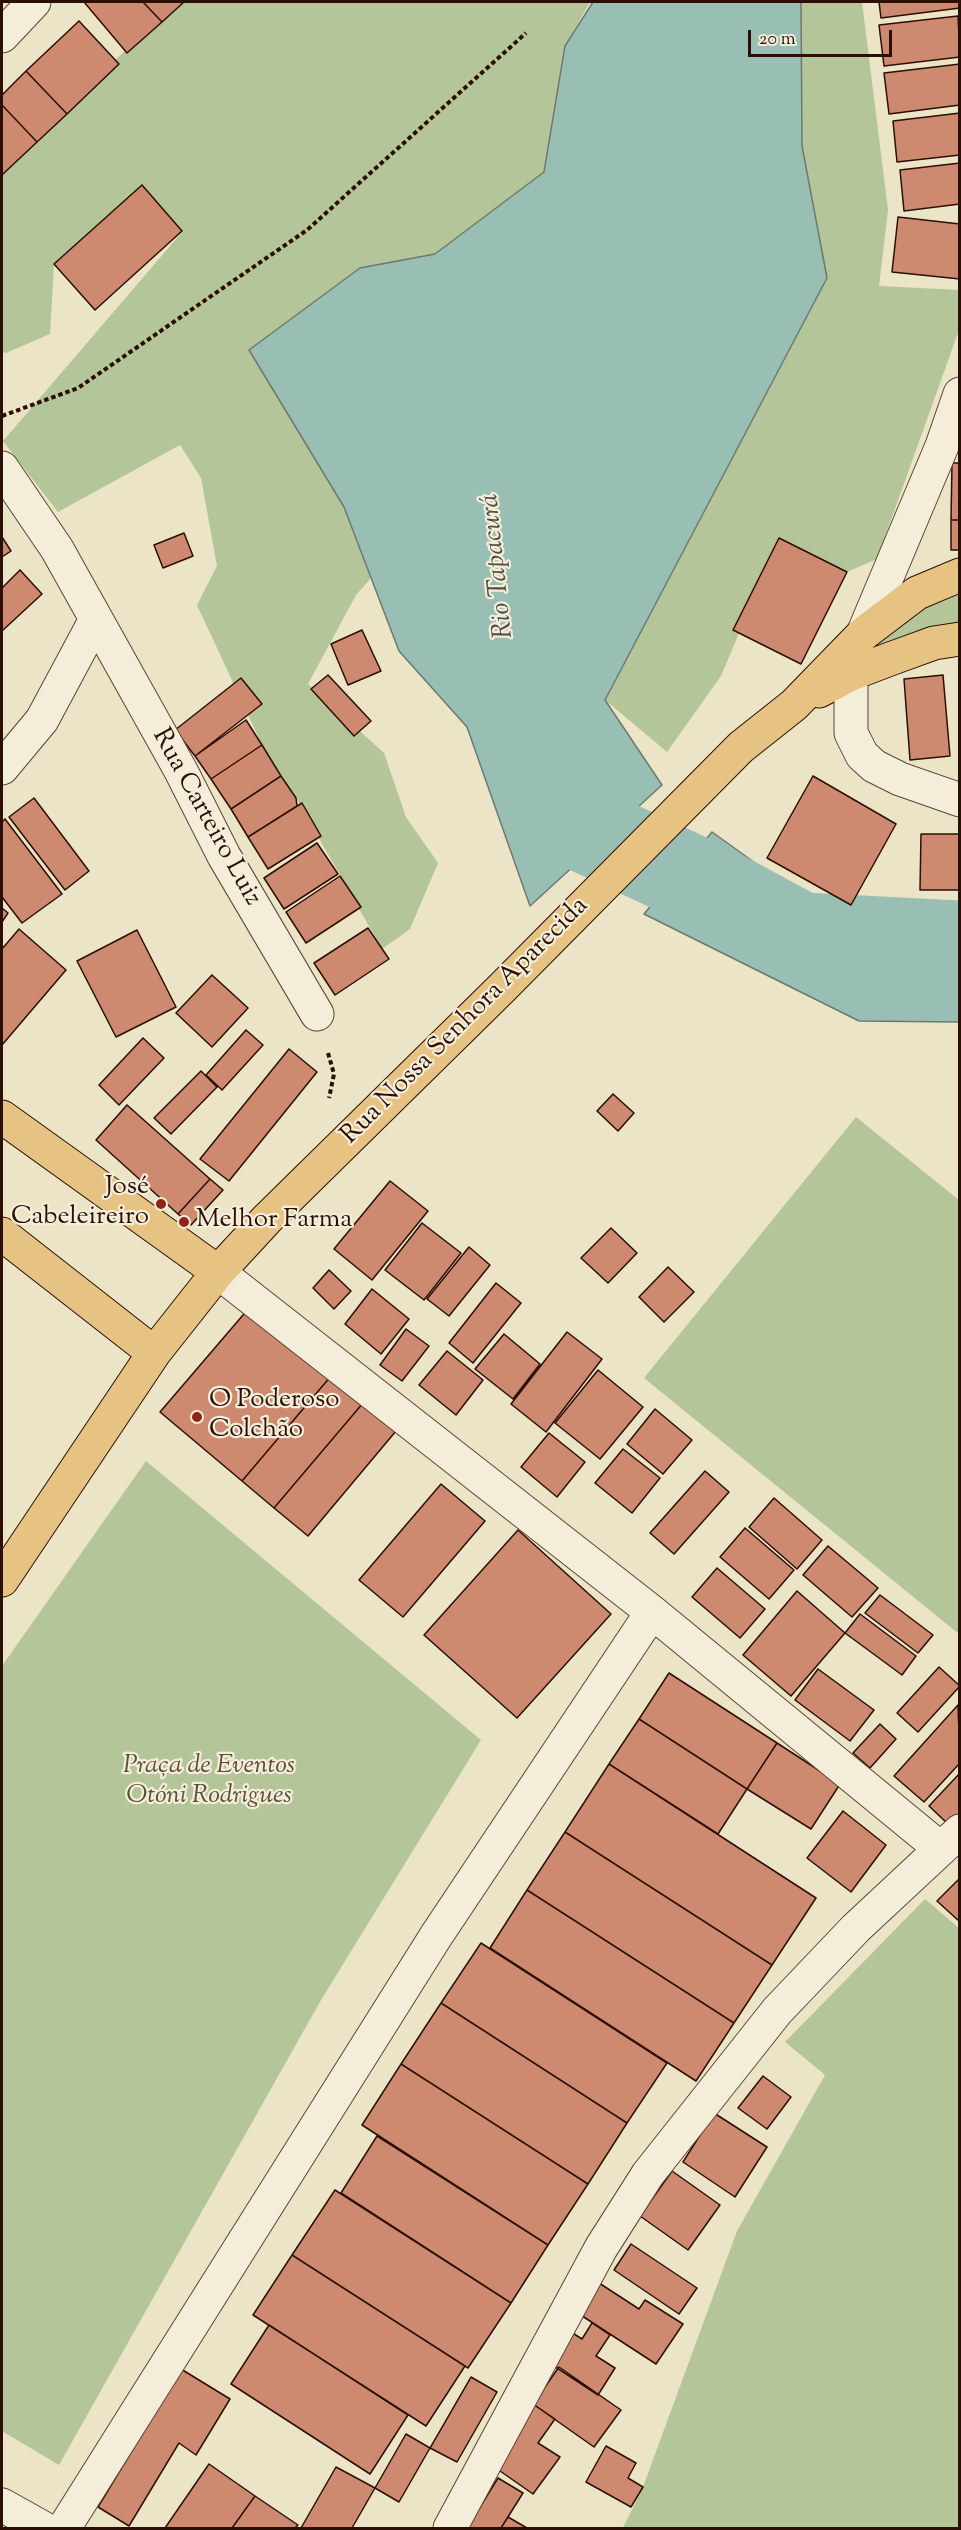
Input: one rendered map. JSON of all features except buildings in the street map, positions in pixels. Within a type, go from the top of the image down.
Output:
[{"type":"main road","name":"Rua Nossa Senhora Aparecida","points":[[2,1580],[154,1353],[218,1272],[267,1219],[494,996],[741,747],[794,705],[863,634],[917,592],[960,575]]},
{"type":"main road","name":"Rua Nossa Senhora Aparecida","points":[[794,705],[850,674],[934,643],[960,639]]},
{"type":"main road","points":[[2,1117],[218,1272]]},
{"type":"main road","points":[[2,1234],[154,1353]]},
{"type":"street","points":[[2,36],[34,2]]},
{"type":"street","points":[[863,634],[942,446],[960,394]]},
{"type":"street","name":"Rua Carteiro Luiz","points":[[2,468],[57,549],[95,621],[181,771],[224,856],[317,1014]]},
{"type":"street","points":[[2,768],[42,720],[95,621]]},
{"type":"street","points":[[850,674],[851,733],[862,755],[874,766],[900,779],[960,800]]},
{"type":"street","points":[[218,1272],[652,1612],[951,1840],[856,1928],[777,2011],[648,2174],[601,2248],[450,2529]]},
{"type":"street","points":[[64,2529],[436,1936],[652,1612]]},
{"type":"street","points":[[2,2505],[43,2529]]},
{"type":"path","points":[[2,416],[78,388],[306,230],[526,33]]},
{"type":"green space","points":[[177,2],[590,2],[565,46],[544,172],[435,254],[360,268],[249,350],[344,507],[371,578],[356,595],[308,684],[384,753],[406,817],[438,863],[410,929],[382,949],[296,798],[262,745],[197,605],[217,566],[201,478],[180,445],[58,512],[3,441],[182,232],[142,186],[54,264],[50,334],[6,353],[2,352],[2,166]]},
{"type":"green space","points":[[801,2],[862,2],[888,210],[879,286],[960,290],[959,330],[877,559],[847,572],[779,538],[721,676],[667,752],[605,700],[827,278],[802,146]]},
{"type":"green space","points":[[959,593],[959,622],[935,625],[850,667],[922,605]]},
{"type":"green space","points":[[856,1117],[959,1200],[959,1634],[644,1378]]},
{"type":"green space","name":"Praça de Eventos Otóni Rodrigues","points":[[146,1461],[481,1740],[321,2000],[59,2465],[2,2431],[2,1666]]},
{"type":"green space","points":[[925,1899],[959,1928],[959,2528],[623,2528],[643,2487],[737,2231],[825,2075],[785,2042]]},
{"type":"water","points":[[593,2],[801,2],[802,146],[827,278],[605,700],[662,785],[530,906],[467,727],[399,651],[344,507],[249,350],[360,268],[435,254],[544,172],[565,46]]},
{"type":"water","points":[[712,832],[814,905],[959,907],[959,1022],[859,1021],[644,914]]},
{"type":"waterway","name":"Rio Tapacurá","points":[[563,744],[579,772],[570,822],[714,889],[801,936],[960,944]]},
{"type":"place","name":"José Cabeleireiro","points":[[161,1204]]},
{"type":"place","name":"Melhor Farma","points":[[184,1222]]},
{"type":"place","name":"O Poderoso Colchão","points":[[197,1417]]}]
